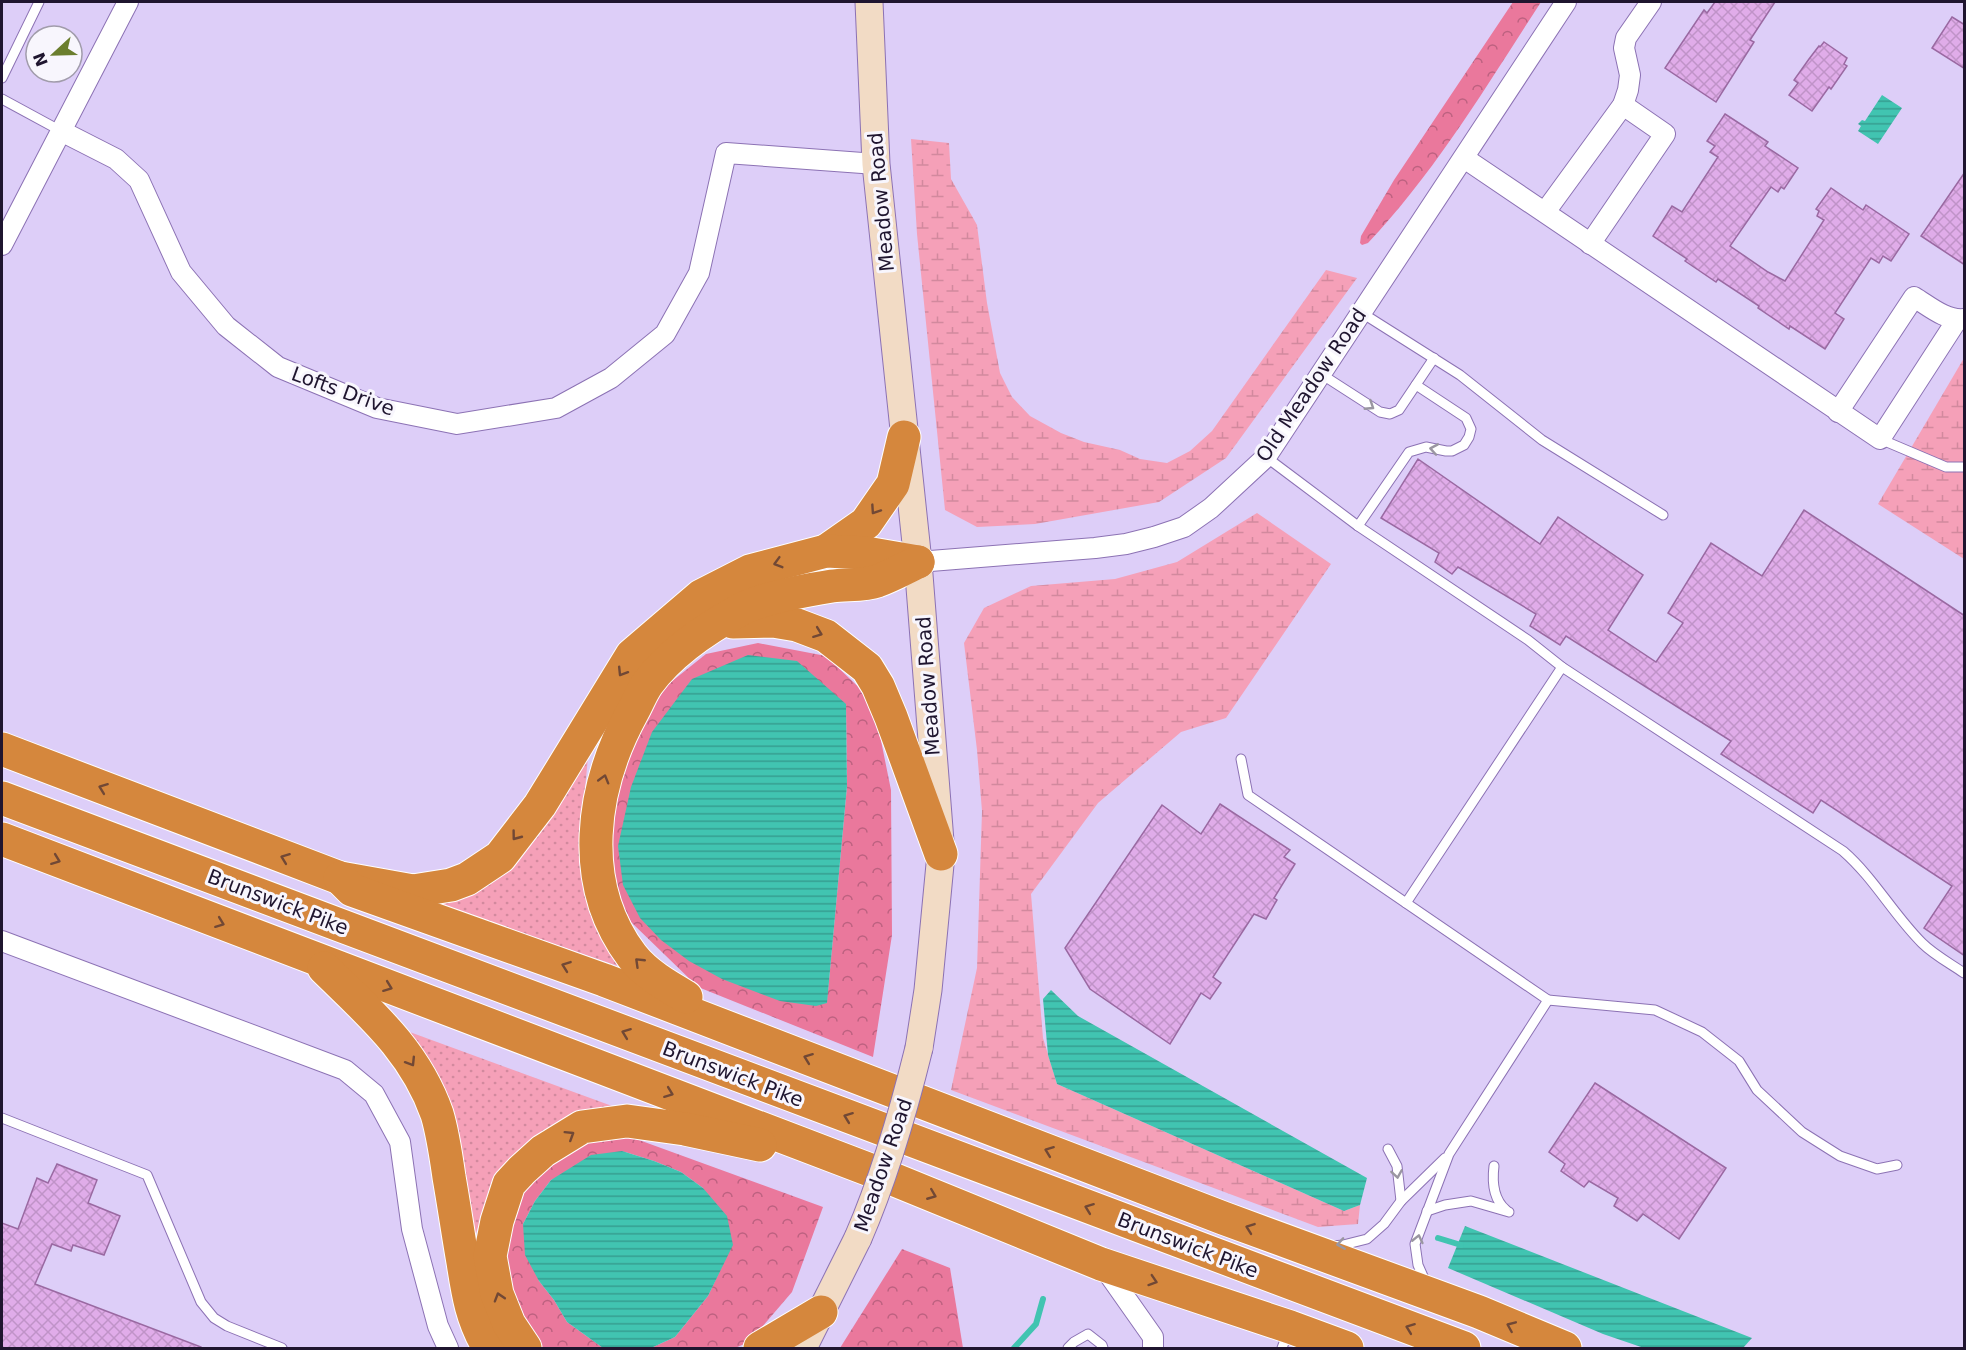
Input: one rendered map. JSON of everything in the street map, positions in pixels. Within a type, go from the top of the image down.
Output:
[{"type":"highway","points":[[2,749],[340,879],[413,891],[451,885],[467,879],[500,857],[540,805],[632,656],[701,596],[750,571],[826,550],[866,523],[893,484],[904,437]]},
{"type":"highway","points":[[826,550],[866,553],[918,562]]},
{"type":"highway","points":[[778,1047],[662,983],[634,958],[617,933],[602,889],[596,848],[597,811],[608,766],[626,724],[648,683],[680,650],[719,623],[742,608],[791,594],[831,586],[876,582],[918,562]]},
{"type":"highway","points":[[719,623],[773,621],[797,625],[826,636],[867,668],[878,686],[891,717],[941,854]]},
{"type":"highway","name":"Brunswick Pike","points":[[2,798],[1464,1348]]},
{"type":"highway","name":"Brunswick Pike","points":[[2,839],[878,1173],[1286,1338],[1347,1348]]},
{"type":"highway","points":[[340,879],[352,890],[604,980],[1305,1248],[1479,1312],[1565,1348]]},
{"type":"highway","points":[[314,959],[390,1033],[410,1059],[426,1088],[437,1115],[444,1143],[469,1305],[489,1348]]},
{"type":"highway","points":[[525,1348],[508,1324],[497,1294],[490,1256],[497,1221],[509,1184],[543,1151],[582,1127],[627,1121],[685,1129],[878,1173]]},
{"type":"highway","points":[[760,1348],[821,1312]]},
{"type":"street","points":[[2,245],[128,2]]},
{"type":"street","name":"Meadow Road","points":[[803,1348],[858,1238],[892,1151],[904,1112],[919,1048],[928,990],[941,854],[918,562],[876,164],[869,2]]},
{"type":"street","name":"Old Meadow Road","points":[[918,562],[1126,544],[1184,527],[1211,508],[1266,457],[1566,2]]},
{"type":"street","points":[[1545,212],[1623,105],[1630,75],[1624,48],[1626,38],[1651,2]]},
{"type":"street","points":[[1590,244],[1665,134],[1623,105]]},
{"type":"street","name":"Lofts Drive","points":[[61,131],[116,159],[139,180],[181,272],[226,326],[278,367],[377,408],[457,424],[556,408],[611,378],[665,334],[699,273],[726,153],[876,164]]},
{"type":"street","points":[[1464,158],[1838,412],[1880,439],[1961,319],[1944,315],[1914,297],[1838,412]]},
{"type":"street","points":[[2,941],[345,1070],[374,1094],[400,1142],[412,1229],[438,1326],[448,1348]]},
{"type":"street","points":[[1101,1264],[1153,1337],[1153,1348]]},
{"type":"lane","points":[[2,78],[39,2]]},
{"type":"lane","points":[[2,99],[61,131]]},
{"type":"lane","points":[[1362,313],[1460,375],[1542,440],[1663,515]]},
{"type":"lane","points":[[1321,374],[1385,414],[1390,414],[1399,410],[1434,358]]},
{"type":"lane","points":[[1358,526],[1409,452],[1426,447],[1452,451],[1464,445],[1469,437],[1471,429],[1466,418],[1416,385]]},
{"type":"lane","points":[[1880,439],[1946,466],[1965,467]]},
{"type":"lane","points":[[1266,457],[1358,526],[1528,640],[1562,667],[1843,851],[1858,864],[1902,922],[1924,946],[1965,973]]},
{"type":"lane","points":[[1406,903],[1562,667]]},
{"type":"lane","points":[[1241,759],[1248,795],[1548,1000],[1655,1010],[1702,1032],[1738,1061],[1757,1090],[1802,1132],[1840,1156],[1877,1170],[1897,1165]]},
{"type":"lane","points":[[1431,1294],[1418,1265],[1415,1244],[1449,1154],[1548,1000]]},
{"type":"lane","points":[[2,1118],[147,1174],[201,1302],[214,1318],[227,1326],[282,1348]]},
{"type":"lane","points":[[1388,1149],[1397,1166],[1401,1201]]},
{"type":"lane","points":[[1305,1248],[1343,1245],[1366,1239],[1384,1224],[1401,1201],[1449,1154]]},
{"type":"lane","points":[[1427,1211],[1445,1205],[1471,1201],[1509,1212],[1498,1203],[1492,1181],[1494,1166]]},
{"type":"lane","points":[[1068,1348],[1088,1334],[1104,1347]]},
{"type":"green space","points":[[1513,2],[1541,2],[1480,96],[1416,187],[1368,243],[1362,245],[1361,236],[1394,180]]},
{"type":"green space","points":[[911,139],[949,143],[951,179],[977,225],[987,303],[1000,373],[1012,397],[1030,416],[1061,433],[1084,442],[1120,450],[1140,459],[1167,463],[1190,451],[1212,431],[1326,270],[1357,278],[1226,458],[1159,502],[1035,524],[977,527],[945,510],[917,234]]},
{"type":"green space","points":[[1964,358],[1964,559],[1878,504]]},
{"type":"green space","points":[[1257,513],[1331,564],[1226,718],[1181,732],[1098,803],[1031,894],[1043,1038],[1057,1084],[1344,1211],[1360,1205],[1358,1224],[1318,1227],[951,1090],[977,968],[982,811],[964,643],[984,608],[1031,586],[1115,579],[1177,562]]},
{"type":"green space","points":[[758,643],[826,656],[873,701],[891,790],[892,935],[873,1057],[698,987],[631,922],[604,865],[625,755],[666,686],[706,654]],"holes":[[[846,704],[847,786],[827,1002]]]},
{"type":"green space","points":[[588,757],[581,833],[584,893],[618,966],[436,904],[485,887],[532,832]]},
{"type":"green space","points":[[407,1031],[623,1110],[495,1179],[471,1247]]},
{"type":"green space","points":[[628,1136],[823,1207],[792,1292],[749,1342],[735,1348],[651,1348],[675,1337],[708,1296],[732,1245],[703,1188],[681,1172],[622,1151],[551,1180],[535,1201],[523,1224],[539,1281],[567,1322],[603,1348],[534,1348],[507,1306],[500,1247],[515,1192],[563,1147]]},
{"type":"green space","points":[[902,1249],[950,1268],[963,1348],[840,1348]]},
{"type":"shaded area","points":[[1882,95],[1902,108],[1878,144],[1858,131],[1861,126],[1858,124],[1862,120],[1865,121]]},
{"type":"shaded area","points":[[748,655],[797,661],[846,704],[847,786],[827,1003],[816,1006],[780,1001],[722,979],[689,961],[661,940],[640,918],[623,885],[618,846],[631,787],[652,732],[692,679]]},
{"type":"shaded area","points":[[1051,990],[1078,1016],[1367,1178],[1360,1205],[1344,1211],[1057,1084],[1048,1055],[1043,999]]},
{"type":"shaded area","points":[[622,1151],[681,1172],[703,1188],[727,1216],[733,1245],[708,1296],[675,1337],[651,1348],[603,1348],[567,1322],[539,1281],[525,1255],[523,1224],[535,1201],[551,1180],[591,1155]]},
{"type":"shaded area","points":[[1465,1226],[1752,1338],[1743,1348],[1644,1348],[1603,1334],[1448,1268]]},
{"type":"building","points":[[1715,2],[1775,2],[1750,40],[1754,42],[1716,102],[1665,68],[1704,10],[1707,13]]},
{"type":"building","points":[[1952,17],[1965,25],[1965,69],[1932,48]]},
{"type":"building","points":[[1824,42],[1847,58],[1844,64],[1847,66],[1812,111],[1789,95],[1798,83],[1794,80]]},
{"type":"building","points":[[1725,114],[1768,142],[1765,146],[1798,168],[1784,189],[1781,187],[1778,192],[1771,187],[1730,246],[1768,272],[1785,281],[1824,220],[1817,216],[1819,211],[1816,209],[1831,188],[1863,210],[1866,205],[1909,234],[1891,261],[1883,256],[1879,263],[1871,258],[1835,313],[1844,319],[1825,349],[1790,326],[1789,329],[1718,279],[1716,282],[1653,236],[1672,206],[1682,212],[1718,157],[1710,152],[1715,146],[1707,141]]},
{"type":"building","points":[[1965,172],[1965,265],[1921,236]]},
{"type":"building","points":[[1418,459],[1540,544],[1558,517],[1643,575],[1608,630],[1656,662],[1683,623],[1668,613],[1711,543],[1762,576],[1804,510],[1965,616],[1965,956],[1924,928],[1952,886],[1821,800],[1813,813],[1721,754],[1731,741],[1566,636],[1560,645],[1530,626],[1536,614],[1458,567],[1452,574],[1435,562],[1439,553],[1381,518]]},
{"type":"building","points":[[1220,804],[1290,850],[1284,857],[1295,864],[1274,898],[1277,900],[1266,919],[1254,914],[1213,977],[1221,983],[1210,999],[1201,993],[1170,1044],[1090,989],[1065,948],[1162,805],[1201,834]]},
{"type":"building","points":[[1595,1083],[1726,1168],[1679,1239],[1643,1214],[1637,1221],[1614,1206],[1618,1198],[1589,1181],[1584,1187],[1561,1171],[1565,1164],[1549,1152]]},
{"type":"building","points":[[57,1164],[97,1180],[88,1203],[120,1216],[104,1255],[73,1245],[71,1251],[52,1244],[35,1284],[201,1348],[2,1348],[2,1223],[18,1229],[37,1178],[48,1183]]},
{"type":"waterway","points":[[1438,1238],[1461,1245]]},
{"type":"waterway","points":[[1014,1348],[1036,1324],[1043,1299]]}]
